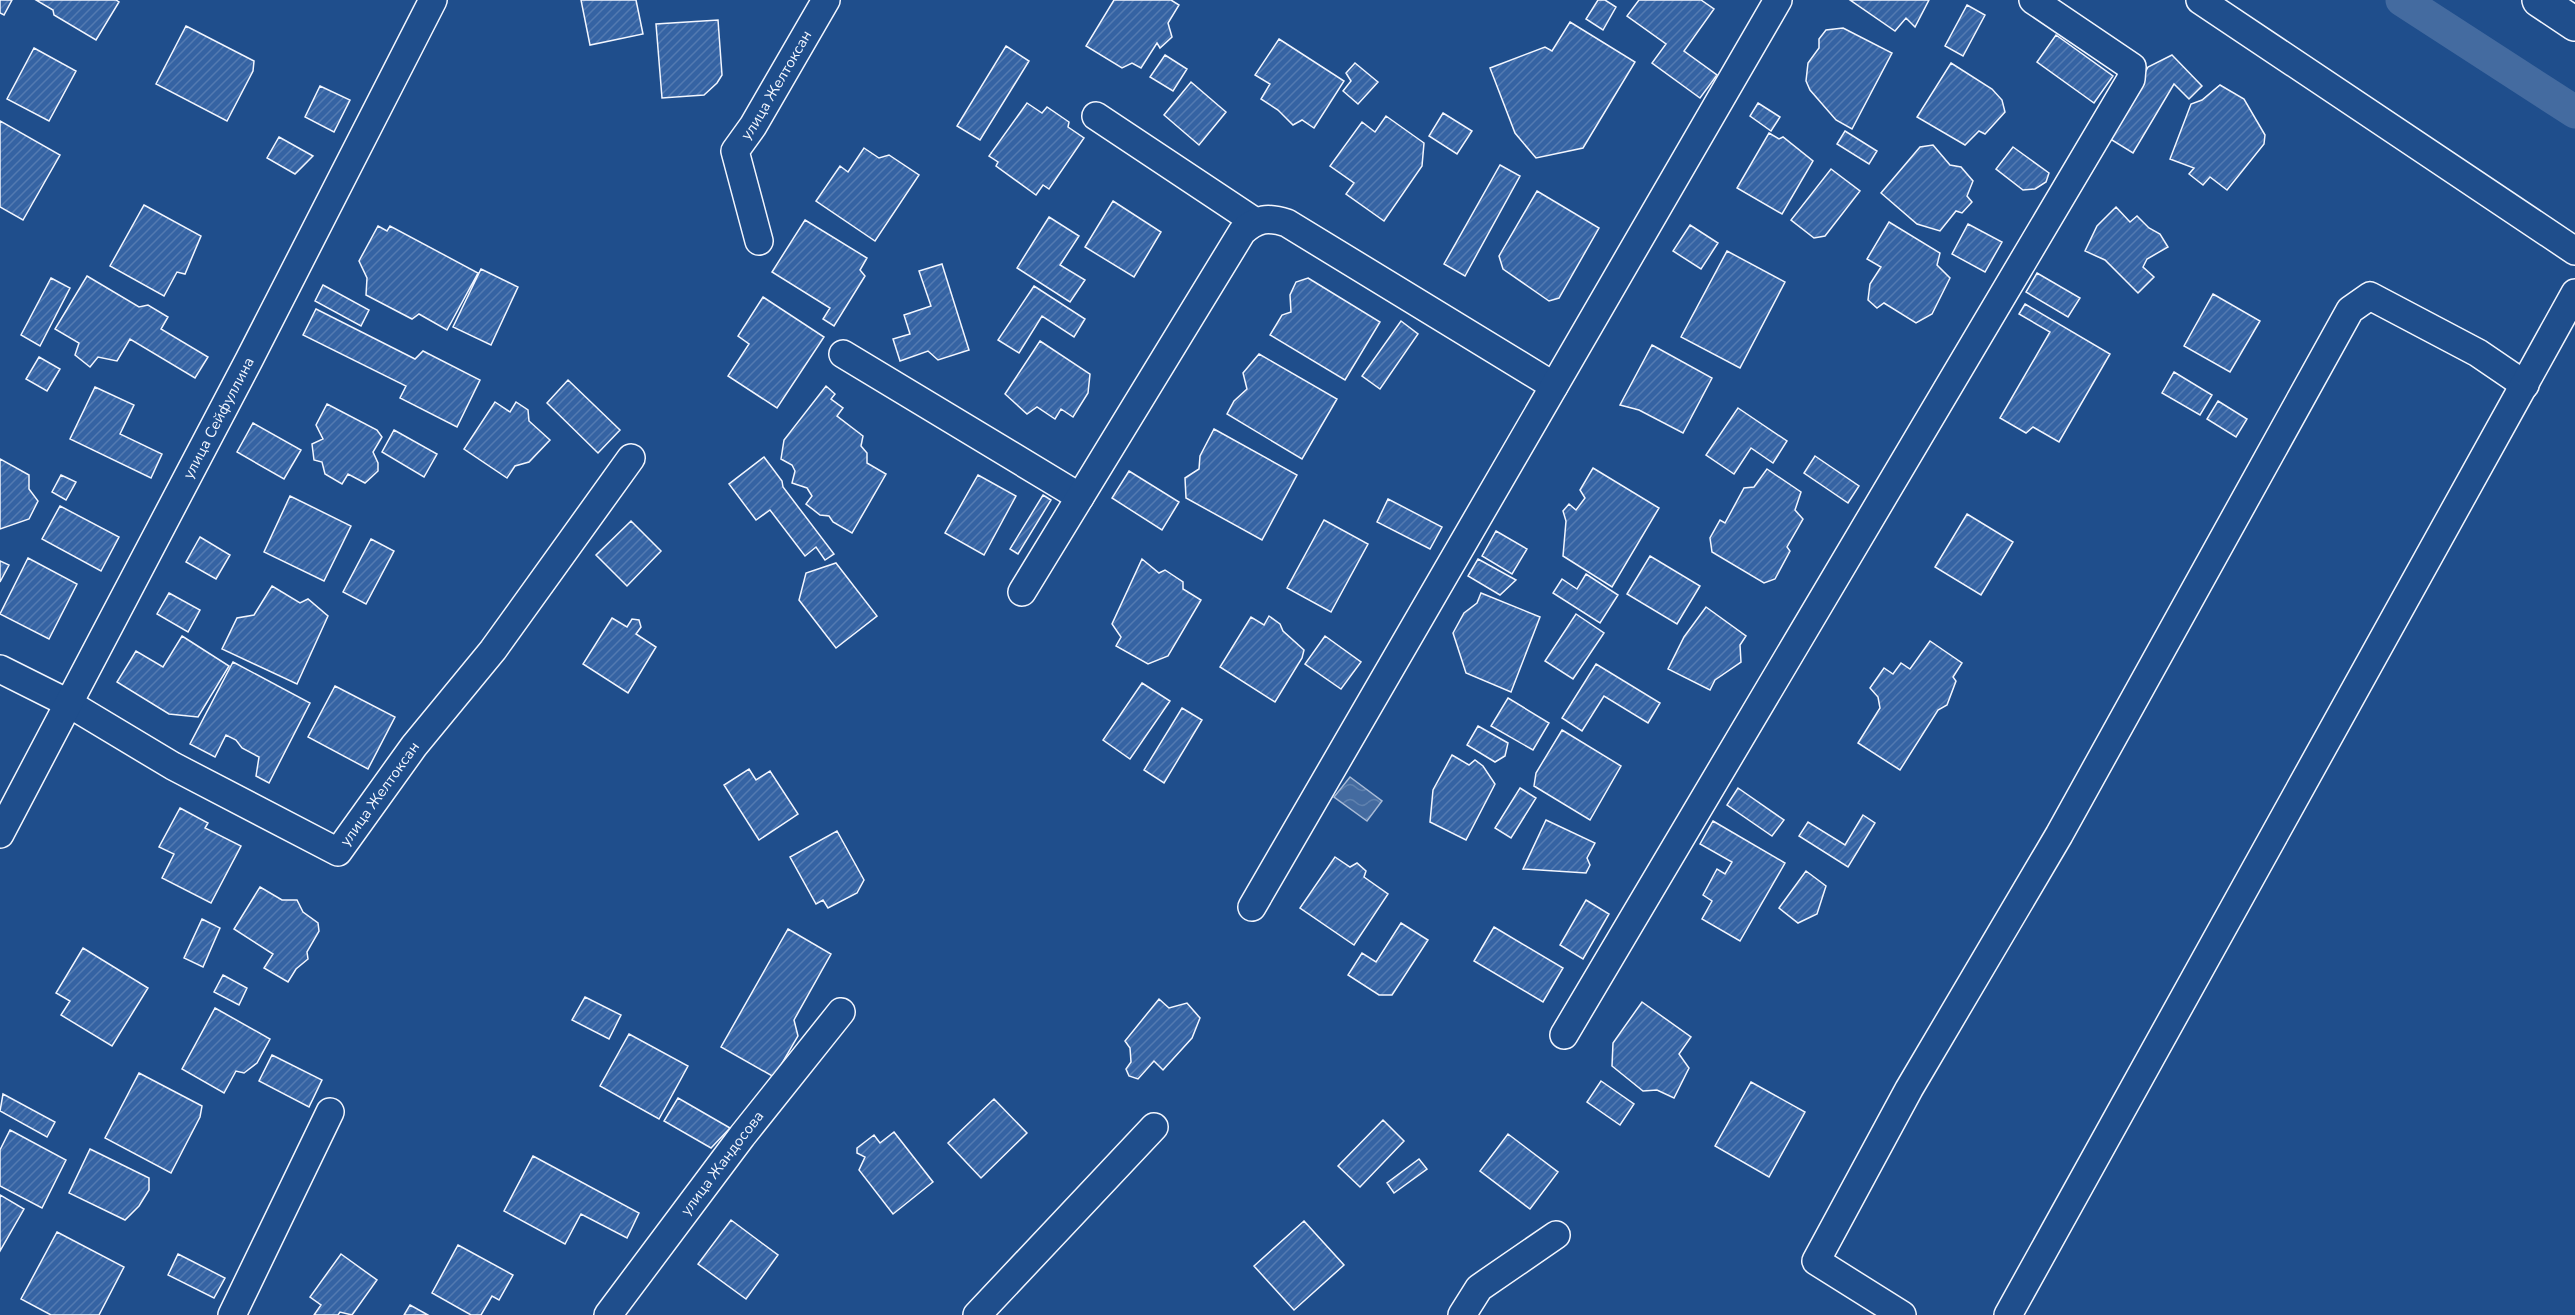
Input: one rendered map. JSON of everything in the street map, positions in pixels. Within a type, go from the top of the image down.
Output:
[{"type":"main road","points":[[2539,0],[2575,24]]},
{"type":"street","name":"улица Сейфуллина","points":[[0,834],[249,360],[433,0]]},
{"type":"street","name":"улица Желтоксан","points":[[759,241],[735,151],[753,126],[826,0]]},
{"type":"street","points":[[1252,907],[1778,0]]},
{"type":"street","points":[[1564,1035],[2131,80],[2132,67],[2033,0]]},
{"type":"street","points":[[2200,0],[2575,251]]},
{"type":"street","points":[[1096,116],[1254,221]]},
{"type":"street","points":[[1022,592],[1242,232],[1254,221],[1270,218],[1287,223],[1554,386]]},
{"type":"street","points":[[2008,1315],[2575,293]]},
{"type":"street","points":[[1902,1315],[1816,1261],[1909,1089],[2059,835],[2350,310],[2370,297],[2478,353],[2524,385]]},
{"type":"street","points":[[843,354],[1080,497]]},
{"type":"street","name":"улица Желтоксан","points":[[0,669],[68,703],[173,766],[338,852],[414,746],[493,650],[631,458]]},
{"type":"street","name":"улица Жандосова","points":[[608,1315],[742,1136],[841,1012]]},
{"type":"street","points":[[232,1315],[330,1112]]},
{"type":"street","points":[[977,1315],[1154,1127]]},
{"type":"street","points":[[1462,1315],[1479,1288],[1557,1235]]},
{"type":"water","points":[[1350,777],[1382,801],[1367,821],[1334,797]]},
{"type":"building","points":[[0,0],[12,0],[4,15],[0,13]]},
{"type":"building","points":[[36,0],[116,0],[119,2],[96,40],[54,15],[53,10]]},
{"type":"building","points":[[581,0],[636,0],[643,34],[590,45]]},
{"type":"building","points":[[1114,0],[1171,0],[1179,5],[1168,23],[1172,37],[1160,48],[1157,43],[1141,68],[1132,63],[1122,68],[1086,46]]},
{"type":"building","points":[[1598,0],[1605,0],[1616,7],[1603,30],[1586,19]]},
{"type":"building","points":[[1639,0],[1701,0],[1714,9],[1684,51],[1717,75],[1700,98],[1652,63],[1666,44],[1627,16]]},
{"type":"building","points":[[1850,0],[1929,0],[1915,27],[1906,18],[1895,31]]},
{"type":"building","points":[[1967,5],[1985,15],[1963,56],[1945,46]]},
{"type":"building","points":[[718,20],[722,75],[717,83],[704,95],[662,98],[656,24]]},
{"type":"building","points":[[1570,22],[1635,62],[1583,148],[1536,158],[1515,133],[1490,68],[1545,47],[1552,51]]},
{"type":"building","points":[[186,26],[254,61],[253,71],[227,121],[156,84]]},
{"type":"building","points":[[1843,28],[1892,53],[1852,129],[1836,120],[1810,90],[1806,81],[1808,63],[1819,48],[1819,39],[1826,30]]},
{"type":"building","points":[[2056,35],[2113,76],[2094,103],[2037,62]]},
{"type":"building","points":[[1279,39],[1344,81],[1314,128],[1302,120],[1293,125],[1278,110],[1261,99],[1270,84],[1255,75]]},
{"type":"building","points":[[1006,46],[1029,61],[980,140],[957,126]]},
{"type":"building","points":[[34,48],[76,71],[49,121],[7,99]]},
{"type":"building","points":[[1165,55],[1187,69],[1173,91],[1150,77]]},
{"type":"building","points":[[2172,55],[2202,86],[2189,99],[2174,84],[2133,153],[2107,137],[2148,67]]},
{"type":"building","points":[[1355,63],[1378,82],[1358,104],[1343,91],[1351,81],[1346,73]]},
{"type":"building","points":[[1951,63],[1992,89],[2002,100],[2005,112],[1985,134],[1979,131],[1965,145],[1917,117]]},
{"type":"building","points":[[1191,82],[1226,112],[1199,145],[1164,115]]},
{"type":"building","points":[[2220,85],[2244,99],[2265,135],[2264,144],[2227,190],[2210,177],[2203,185],[2189,174],[2194,168],[2170,159],[2191,104],[2202,100]]},
{"type":"building","points":[[320,86],[350,100],[334,132],[305,117]]},
{"type":"building","points":[[1027,103],[1042,113],[1047,107],[1069,122],[1068,127],[1084,138],[1049,189],[1043,185],[1036,195],[996,166],[998,162],[989,156]]},
{"type":"building","points":[[1758,103],[1780,117],[1771,131],[1750,116]]},
{"type":"building","points":[[1443,113],[1472,131],[1457,154],[1429,136]]},
{"type":"building","points":[[1386,116],[1424,143],[1422,166],[1384,221],[1346,194],[1354,183],[1330,166],[1362,122],[1375,132]]},
{"type":"building","points":[[0,121],[60,155],[23,220],[0,207]]},
{"type":"building","points":[[1845,131],[1877,151],[1869,164],[1837,144]]},
{"type":"building","points":[[1769,133],[1779,139],[1783,137],[1813,161],[1782,214],[1737,188]]},
{"type":"building","points":[[279,137],[313,156],[295,174],[267,158]]},
{"type":"building","points":[[1933,145],[1950,165],[1961,167],[1973,181],[1967,196],[1972,202],[1962,213],[1956,211],[1940,231],[1917,224],[1881,193],[1920,147]]},
{"type":"building","points":[[2013,147],[2049,173],[2046,182],[2035,189],[2023,190],[1996,169]]},
{"type":"building","points":[[864,148],[879,158],[889,155],[919,175],[875,241],[816,201],[840,166],[848,172]]},
{"type":"building","points":[[1500,165],[1520,176],[1465,276],[1444,264]]},
{"type":"building","points":[[1831,169],[1860,191],[1825,236],[1814,238],[1791,220]]},
{"type":"building","points":[[1537,191],[1599,228],[1559,298],[1549,301],[1503,269],[1499,256]]},
{"type":"building","points":[[1113,201],[1161,232],[1134,277],[1085,247]]},
{"type":"building","points":[[144,205],[201,236],[185,274],[177,272],[164,296],[110,266]]},
{"type":"building","points":[[2116,207],[2130,222],[2137,216],[2149,228],[2160,234],[2168,247],[2147,259],[2143,267],[2154,277],[2138,293],[2105,260],[2085,251],[2097,226]]},
{"type":"building","points":[[1049,217],[1079,236],[1060,265],[1085,280],[1070,302],[1017,268]]},
{"type":"building","points":[[805,220],[867,258],[860,270],[865,276],[834,326],[823,319],[830,308],[772,272]]},
{"type":"building","points":[[1889,222],[1940,253],[1937,265],[1950,278],[1932,314],[1916,323],[1884,303],[1877,308],[1868,300],[1870,284],[1881,267],[1867,259]]},
{"type":"building","points":[[1968,224],[2002,242],[1985,272],[1952,254]]},
{"type":"building","points":[[1690,225],[1718,243],[1701,269],[1673,251]]},
{"type":"building","points":[[378,226],[387,231],[390,226],[478,273],[447,330],[419,314],[412,319],[366,295],[367,278],[359,261]]},
{"type":"building","points":[[1727,251],[1785,282],[1740,368],[1681,337]]},
{"type":"building","points":[[942,264],[969,350],[938,360],[928,351],[900,361],[893,339],[910,334],[904,315],[931,306],[919,271]]},
{"type":"building","points":[[481,269],[518,287],[491,345],[453,327]]},
{"type":"building","points":[[2037,273],[2080,298],[2068,317],[2026,292]]},
{"type":"building","points":[[87,276],[139,307],[148,305],[168,317],[161,329],[208,357],[195,378],[130,339],[117,361],[98,357],[90,367],[75,355],[79,343],[55,329]]},
{"type":"building","points":[[51,278],[70,288],[40,346],[21,335]]},
{"type":"building","points":[[1308,278],[1380,322],[1345,380],[1270,335],[1282,315],[1291,312],[1290,295],[1296,282]]},
{"type":"building","points":[[323,285],[369,310],[361,326],[315,301]]},
{"type":"building","points":[[1034,286],[1085,319],[1074,337],[1042,316],[1019,353],[998,340]]},
{"type":"building","points":[[2213,294],[2260,321],[2230,372],[2184,346]]},
{"type":"building","points":[[763,297],[824,337],[777,408],[728,376],[749,344],[738,336]]},
{"type":"building","points":[[2025,304],[2110,354],[2059,442],[2033,427],[2026,433],[2000,418],[2050,332],[2019,314]]},
{"type":"building","points":[[316,309],[415,359],[423,351],[480,380],[457,427],[400,398],[406,386],[303,335]]},
{"type":"building","points":[[1401,321],[1418,334],[1380,389],[1362,376]]},
{"type":"building","points":[[1040,341],[1090,374],[1088,393],[1073,417],[1061,409],[1055,419],[1037,407],[1027,414],[1005,394]]},
{"type":"building","points":[[1652,345],[1712,378],[1683,433],[1639,410],[1620,405]]},
{"type":"building","points":[[1259,354],[1337,399],[1302,459],[1227,414],[1234,401],[1247,389],[1243,373]]},
{"type":"building","points":[[39,357],[60,369],[47,391],[26,379]]},
{"type":"building","points":[[2174,372],[2212,395],[2200,415],[2162,393]]},
{"type":"building","points":[[568,380],[620,430],[598,453],[547,403]]},
{"type":"building","points":[[826,386],[835,394],[831,399],[843,408],[837,416],[863,436],[861,446],[867,453],[867,463],[886,474],[852,533],[833,522],[829,516],[820,515],[806,504],[812,496],[807,488],[792,483],[795,471],[792,465],[781,459],[784,440]]},
{"type":"building","points":[[95,387],[134,405],[120,434],[162,454],[151,478],[70,439]]},
{"type":"building","points":[[2218,401],[2247,419],[2236,437],[2207,419]]},
{"type":"building","points":[[495,402],[510,412],[516,402],[528,410],[529,421],[550,440],[529,462],[515,466],[507,478],[464,449]]},
{"type":"building","points":[[327,404],[377,430],[382,437],[373,452],[378,463],[378,471],[365,483],[348,474],[342,484],[325,474],[322,462],[314,460],[312,444],[323,439],[316,425]]},
{"type":"building","points":[[1738,408],[1787,441],[1773,463],[1751,448],[1734,474],[1706,455]]},
{"type":"building","points":[[253,423],[301,450],[284,479],[237,452]]},
{"type":"building","points":[[1214,429],[1297,475],[1262,540],[1186,498],[1185,478],[1199,469],[1200,456]]},
{"type":"building","points":[[394,430],[437,454],[424,477],[382,452]]},
{"type":"building","points":[[1815,456],[1859,486],[1848,503],[1804,473]]},
{"type":"building","points":[[764,457],[782,481],[783,487],[834,554],[825,560],[816,547],[805,556],[770,510],[756,520],[729,484]]},
{"type":"building","points":[[0,459],[29,475],[29,489],[38,501],[29,519],[0,529]]},
{"type":"building","points":[[1593,468],[1659,508],[1612,587],[1563,556],[1566,521],[1563,511],[1569,504],[1576,510],[1585,498],[1580,490]]},
{"type":"building","points":[[1767,469],[1801,492],[1795,510],[1803,519],[1787,547],[1790,551],[1775,579],[1764,583],[1712,552],[1710,538],[1720,520],[1725,523],[1744,488],[1754,487]]},
{"type":"building","points":[[1129,471],[1179,502],[1162,530],[1112,498]]},
{"type":"building","points":[[61,475],[76,482],[66,500],[52,492]]},
{"type":"building","points":[[978,475],[1016,496],[984,555],[945,533]]},
{"type":"building","points":[[1043,495],[1051,500],[1018,554],[1010,549]]},
{"type":"building","points":[[290,496],[351,526],[324,581],[264,552]]},
{"type":"building","points":[[1388,499],[1442,527],[1430,549],[1377,522]]},
{"type":"building","points":[[60,506],[119,537],[101,571],[42,539]]},
{"type":"building","points":[[1967,514],[2013,542],[1981,595],[1935,567]]},
{"type":"building","points":[[1324,520],[1368,544],[1331,612],[1287,588]]},
{"type":"building","points":[[631,521],[661,551],[627,586],[596,555]]},
{"type":"building","points":[[1496,531],[1527,549],[1512,574],[1482,556]]},
{"type":"building","points":[[200,537],[230,555],[216,579],[186,562]]},
{"type":"building","points":[[371,539],[394,551],[366,604],[343,592]]},
{"type":"building","points":[[1650,556],[1700,586],[1677,624],[1627,594]]},
{"type":"building","points":[[28,558],[77,584],[49,639],[0,614]]},
{"type":"building","points":[[1142,559],[1159,573],[1165,570],[1183,582],[1183,589],[1201,600],[1168,656],[1148,664],[1116,646],[1121,637],[1112,624]]},
{"type":"building","points":[[1478,559],[1516,580],[1500,595],[1468,576]]},
{"type":"building","points":[[0,561],[9,565],[0,582]]},
{"type":"building","points":[[836,563],[877,616],[836,648],[799,600],[806,573]]},
{"type":"building","points":[[1586,574],[1618,595],[1600,623],[1553,593],[1562,579],[1577,589]]},
{"type":"building","points":[[272,586],[300,603],[308,599],[328,616],[297,684],[222,649],[237,618],[254,615]]},
{"type":"building","points":[[169,593],[200,610],[188,632],[157,614]]},
{"type":"building","points":[[1481,593],[1540,617],[1511,692],[1466,673],[1453,633],[1464,613],[1477,603]]},
{"type":"building","points":[[1706,607],[1746,636],[1740,645],[1741,662],[1715,680],[1710,690],[1668,669],[1684,637]]},
{"type":"building","points":[[1576,614],[1604,633],[1573,679],[1545,661]]},
{"type":"building","points":[[1269,616],[1280,624],[1283,631],[1304,650],[1302,658],[1275,702],[1220,667],[1251,617],[1264,625]]},
{"type":"building","points":[[612,618],[627,627],[632,619],[639,620],[641,627],[636,634],[656,647],[628,693],[583,664]]},
{"type":"building","points":[[182,636],[229,666],[198,717],[169,714],[117,682],[136,651],[163,667]]},
{"type":"building","points":[[1325,636],[1361,662],[1341,689],[1305,664]]},
{"type":"building","points":[[1930,641],[1962,663],[1953,677],[1956,681],[1947,705],[1938,710],[1900,770],[1858,743],[1880,708],[1878,697],[1870,688],[1884,668],[1893,674],[1901,663],[1910,669]]},
{"type":"building","points":[[233,662],[310,703],[269,783],[256,776],[259,757],[242,748],[236,740],[226,735],[215,757],[190,744]]},
{"type":"building","points":[[1596,664],[1660,703],[1648,723],[1604,696],[1582,731],[1562,718]]},
{"type":"building","points":[[1142,683],[1170,701],[1130,759],[1103,740]]},
{"type":"building","points":[[335,686],[395,717],[368,769],[308,737]]},
{"type":"building","points":[[1508,698],[1549,723],[1533,750],[1491,726]]},
{"type":"building","points":[[1182,708],[1202,720],[1164,783],[1144,770]]},
{"type":"building","points":[[1478,726],[1508,743],[1505,756],[1495,762],[1467,745]]},
{"type":"building","points":[[1562,730],[1621,766],[1590,820],[1534,786],[1536,773]]},
{"type":"building","points":[[1452,755],[1469,765],[1475,760],[1483,766],[1495,784],[1466,840],[1430,822],[1433,790]]},
{"type":"building","points":[[749,769],[756,780],[770,771],[798,814],[759,840],[724,785]]},
{"type":"building","points":[[1520,788],[1536,798],[1511,838],[1495,828]]},
{"type":"building","points":[[1738,788],[1784,820],[1772,836],[1727,805]]},
{"type":"building","points":[[180,808],[208,823],[205,828],[241,846],[211,903],[162,878],[174,854],[159,847]]},
{"type":"building","points":[[1863,815],[1875,823],[1848,867],[1799,836],[1808,822],[1845,845]]},
{"type":"building","points":[[1546,820],[1595,843],[1587,858],[1590,865],[1586,873],[1523,869]]},
{"type":"building","points":[[1713,821],[1785,863],[1740,941],[1702,919],[1712,901],[1703,895],[1717,869],[1725,874],[1732,862],[1700,844]]},
{"type":"building","points":[[837,831],[864,880],[857,893],[828,908],[823,900],[816,904],[790,857]]},
{"type":"building","points":[[1335,857],[1350,867],[1357,863],[1366,871],[1364,877],[1388,894],[1354,945],[1300,908]]},
{"type":"building","points":[[1806,871],[1826,886],[1817,914],[1798,923],[1779,908]]},
{"type":"building","points":[[260,887],[282,900],[297,900],[303,912],[318,923],[319,931],[307,952],[308,959],[296,969],[288,982],[264,968],[273,954],[234,929]]},
{"type":"building","points":[[1586,900],[1609,914],[1583,959],[1560,945]]},
{"type":"building","points":[[202,919],[220,928],[203,967],[184,958]]},
{"type":"building","points":[[1401,923],[1428,940],[1392,995],[1379,995],[1348,975],[1362,953],[1376,962]]},
{"type":"building","points":[[1494,927],[1563,968],[1543,1002],[1474,961]]},
{"type":"building","points":[[788,929],[831,954],[794,1020],[798,1036],[774,1077],[721,1047]]},
{"type":"building","points":[[83,948],[148,988],[112,1046],[61,1015],[70,1001],[56,993]]},
{"type":"building","points":[[223,975],[247,988],[239,1005],[214,992]]},
{"type":"building","points":[[585,997],[621,1015],[609,1039],[572,1020]]},
{"type":"building","points":[[1159,999],[1169,1008],[1187,1003],[1200,1018],[1192,1038],[1163,1070],[1154,1061],[1138,1079],[1129,1076],[1126,1069],[1131,1062],[1130,1048],[1125,1041]]},
{"type":"building","points":[[1642,1002],[1691,1037],[1679,1054],[1689,1068],[1674,1098],[1657,1090],[1643,1091],[1612,1066],[1613,1043]]},
{"type":"building","points":[[215,1008],[270,1039],[257,1063],[244,1073],[236,1071],[224,1093],[182,1069]]},
{"type":"building","points":[[629,1034],[688,1066],[659,1119],[600,1086]]},
{"type":"building","points":[[272,1055],[322,1080],[309,1107],[259,1081]]},
{"type":"building","points":[[139,1073],[202,1106],[200,1117],[171,1173],[105,1138]]},
{"type":"building","points":[[1601,1081],[1634,1104],[1620,1125],[1587,1102]]},
{"type":"building","points":[[1751,1082],[1805,1112],[1769,1177],[1715,1146]]},
{"type":"building","points":[[3,1094],[55,1122],[47,1137],[0,1111]]},
{"type":"building","points":[[678,1098],[730,1128],[711,1148],[664,1121]]},
{"type":"building","points":[[994,1099],[1027,1133],[981,1178],[948,1143]]},
{"type":"building","points":[[1383,1120],[1404,1141],[1360,1187],[1338,1166]]},
{"type":"building","points":[[10,1130],[66,1160],[42,1208],[0,1186],[0,1150]]},
{"type":"building","points":[[894,1132],[933,1182],[893,1214],[859,1170],[865,1157],[857,1153],[857,1148],[874,1135],[880,1143]]},
{"type":"building","points":[[1508,1134],[1558,1172],[1530,1209],[1480,1171]]},
{"type":"building","points":[[90,1149],[149,1178],[149,1190],[139,1206],[125,1220],[69,1193]]},
{"type":"building","points":[[533,1156],[639,1213],[627,1238],[581,1214],[565,1244],[504,1211]]},
{"type":"building","points":[[1419,1159],[1427,1169],[1394,1193],[1387,1183]]},
{"type":"building","points":[[0,1195],[24,1209],[0,1251]]},
{"type":"building","points":[[731,1220],[778,1255],[746,1299],[698,1264]]},
{"type":"building","points":[[1304,1221],[1344,1265],[1294,1310],[1254,1266]]},
{"type":"building","points":[[57,1232],[124,1267],[99,1315],[51,1315],[21,1299]]},
{"type":"building","points":[[458,1245],[513,1275],[499,1300],[492,1296],[481,1315],[471,1315],[432,1293]]},
{"type":"building","points":[[178,1254],[225,1278],[214,1298],[168,1275]]},
{"type":"building","points":[[341,1254],[377,1280],[352,1315],[340,1312],[338,1315],[314,1315],[321,1305],[310,1297]]},
{"type":"building","points":[[410,1305],[428,1315],[404,1315]]},
{"type":"waterway","points":[[2402,0],[2575,112]]}]
